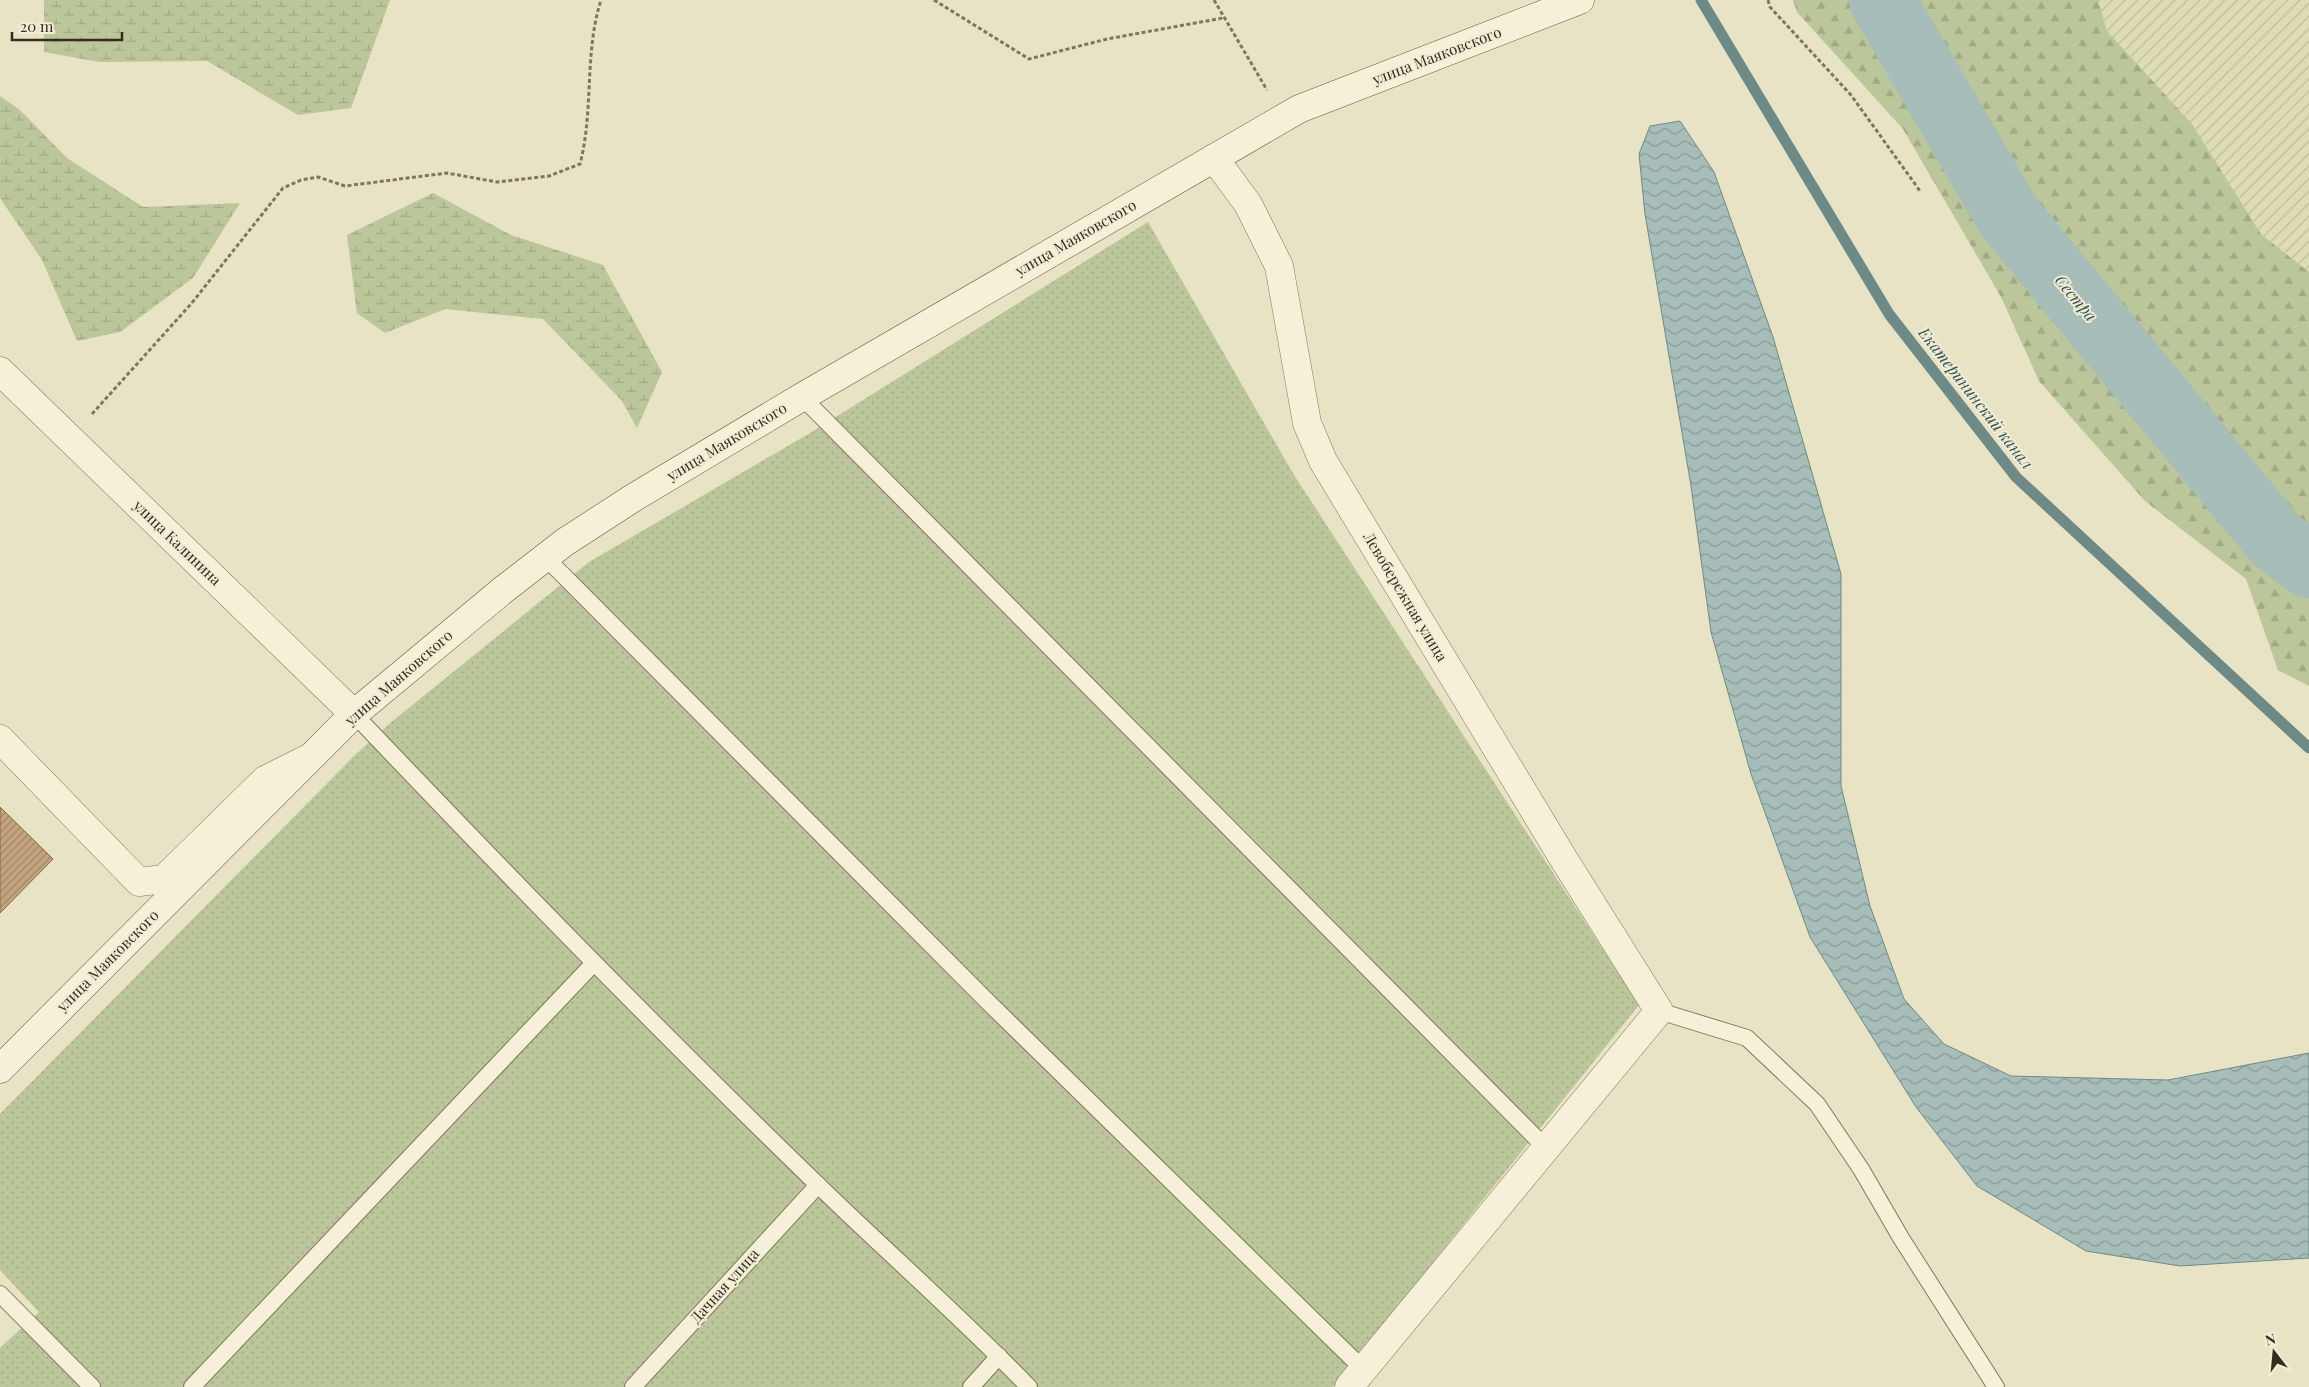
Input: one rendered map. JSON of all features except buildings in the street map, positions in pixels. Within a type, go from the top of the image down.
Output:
[{"type":"street","name":"улица Маяковского","points":[[0,1069],[354,714],[545,557],[633,498],[802,397],[1284,117],[1299,109],[1580,0]]},
{"type":"street","name":"Левобережная улица","points":[[1214,158],[1248,204],[1279,266],[1307,423],[1323,462],[1563,858],[1659,1011]]},
{"type":"street","name":"улица Калинина","points":[[0,371],[354,714]]},
{"type":"street","points":[[0,739],[139,882],[164,879],[265,780],[313,756]]},
{"type":"street","points":[[1356,1378],[1659,1011]]},
{"type":"lane","points":[[802,397],[1546,1148]]},
{"type":"lane","points":[[545,557],[989,1003],[1356,1378]]},
{"type":"lane","points":[[354,714],[594,963],[818,1185],[999,1356],[1029,1387]]},
{"type":"lane","points":[[192,1387],[594,963]]},
{"type":"lane","points":[[1659,1011],[1747,1038],[1817,1104],[1861,1169],[1901,1238],[1996,1387]]},
{"type":"lane","name":"Дачная улица","points":[[633,1387],[818,1185]]},
{"type":"lane","points":[[1,1298],[92,1387]]},
{"type":"lane","points":[[971,1387],[999,1356]]},
{"type":"path","points":[[70,439],[190,304],[283,188],[301,180],[318,177],[345,186],[447,173],[497,182],[549,176],[580,164],[586,143],[587,97],[595,18],[601,0]]},
{"type":"path","points":[[934,0],[1029,59],[1107,39],[1223,18]]},
{"type":"path","points":[[1214,0],[1223,18],[1284,117]]},
{"type":"path","points":[[1768,0],[1770,6],[1851,96],[1920,191]]},
{"type":"shaded area","points":[[2098,0],[2309,0],[2309,272],[2261,234],[2192,124],[2107,31]]},
{"type":"green space","points":[[44,0],[390,0],[351,108],[298,115],[207,61],[99,62],[44,52]]},
{"type":"green space","points":[[1793,0],[2098,0],[2107,31],[2192,124],[2261,234],[2309,272],[2309,686],[2278,670],[2246,579],[2145,501],[2039,381],[2001,297],[1903,129],[1797,12]]},
{"type":"green space","points":[[0,96],[20,110],[67,158],[143,207],[240,203],[193,278],[120,332],[77,341],[42,260],[0,198]]},
{"type":"green space","points":[[433,193],[511,235],[603,265],[662,372],[637,428],[622,401],[543,319],[445,309],[385,333],[357,313],[347,235]]},
{"type":"green space","points":[[1148,222],[1294,475],[1639,1005],[1333,1387],[0,1387],[0,1348],[39,1312],[0,1270],[0,1114],[354,756],[389,724],[589,562],[810,433]]},
{"type":"water","points":[[1680,121],[1714,172],[1773,337],[1841,574],[1841,786],[1870,906],[1904,999],[1944,1044],[2011,1076],[2168,1080],[2309,1053],[2309,1258],[2180,1266],[2086,1251],[1977,1186],[1916,1107],[1810,937],[1751,774],[1711,632],[1691,486],[1645,214],[1639,154],[1650,126]]},
{"type":"waterway","name":"Екатерининский канал","points":[[1701,0],[1889,314],[2016,477],[2309,748]]},
{"type":"waterway","name":"Сестра","points":[[1882,0],[2009,217],[2276,540],[2309,565]]}]
